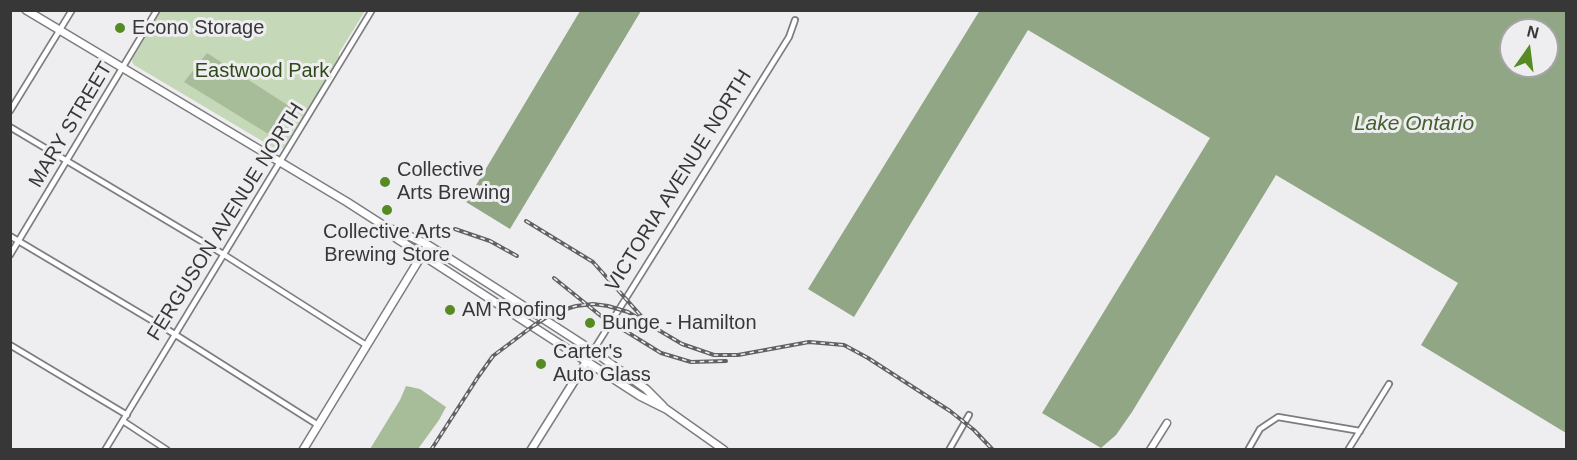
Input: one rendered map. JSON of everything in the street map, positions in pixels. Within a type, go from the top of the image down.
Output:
[{"type":"main road","points":[[26,10],[281,161],[389,229],[396,238],[640,396],[666,409],[724,450]]},
{"type":"main road","points":[[389,229],[399,231],[428,245],[593,351],[646,389],[666,409]]},
{"type":"main road","points":[[303,450],[428,245]]},
{"type":"main road","name":"VICTORIA AVENUE NORTH","points":[[531,450],[593,351]]},
{"type":"street","points":[[10,111],[72,10]]},
{"type":"street","name":"MARY STREET","points":[[10,255],[157,10]]},
{"type":"street","name":"FERGUSON AVENUE NORTH","points":[[105,450],[372,10]]},
{"type":"street","name":"VICTORIA AVENUE NORTH","points":[[593,351],[789,37],[795,20]]},
{"type":"street","points":[[10,127],[223,254],[366,345]]},
{"type":"street","points":[[10,236],[174,334],[318,425]]},
{"type":"street","points":[[10,345],[127,415]]},
{"type":"street","points":[[1348,450],[1389,384]]},
{"type":"street","points":[[949,450],[969,415]]},
{"type":"street","points":[[1248,450],[1264,425],[1278,417],[1360,431]]},
{"type":"street","points":[[123,421],[167,450]]},
{"type":"street","points":[[1150,450],[1167,423]]},
{"type":"green space","name":"Eastwood Park","points":[[161,11],[365,11],[339,53],[339,59],[279,151],[134,65],[133,58]]},
{"type":"shaded area","points":[[207,53],[292,108],[275,138],[184,82]]},
{"type":"shaded area","points":[[406,386],[420,389],[446,407],[439,420],[418,449],[370,449],[400,400]]},
{"type":"water","name":"Lake Ontario","points":[[980,10],[1566,11],[1566,433],[1421,345],[1458,283],[1276,175],[1116,435],[1101,448],[1042,413],[1210,138],[1028,30],[854,317],[808,289]]},
{"type":"water","points":[[580,11],[641,11],[510,229],[466,202]]},
{"type":"railway","points":[[526,221],[593,262],[642,317]]},
{"type":"railway","points":[[455,229],[490,241],[517,256]]},
{"type":"railway","points":[[554,278],[601,316],[661,353],[691,362],[726,361]]},
{"type":"railway","points":[[431,450],[493,356],[553,313],[593,304],[628,312],[682,344],[714,355],[738,355],[809,342],[844,345],[950,411],[974,430],[993,450]]},
{"type":"place","name":"Econo Storage","points":[[120,28]]},
{"type":"place","name":"Collective Arts Brewing","points":[[385,182]]},
{"type":"place","name":"Collective Arts Brewing Store","points":[[387,210]]},
{"type":"place","name":"AM Roofing","points":[[450,310]]},
{"type":"place","name":"Bunge - Hamilton","points":[[590,323]]},
{"type":"place","name":"Carter's Auto Glass","points":[[541,364]]}]
